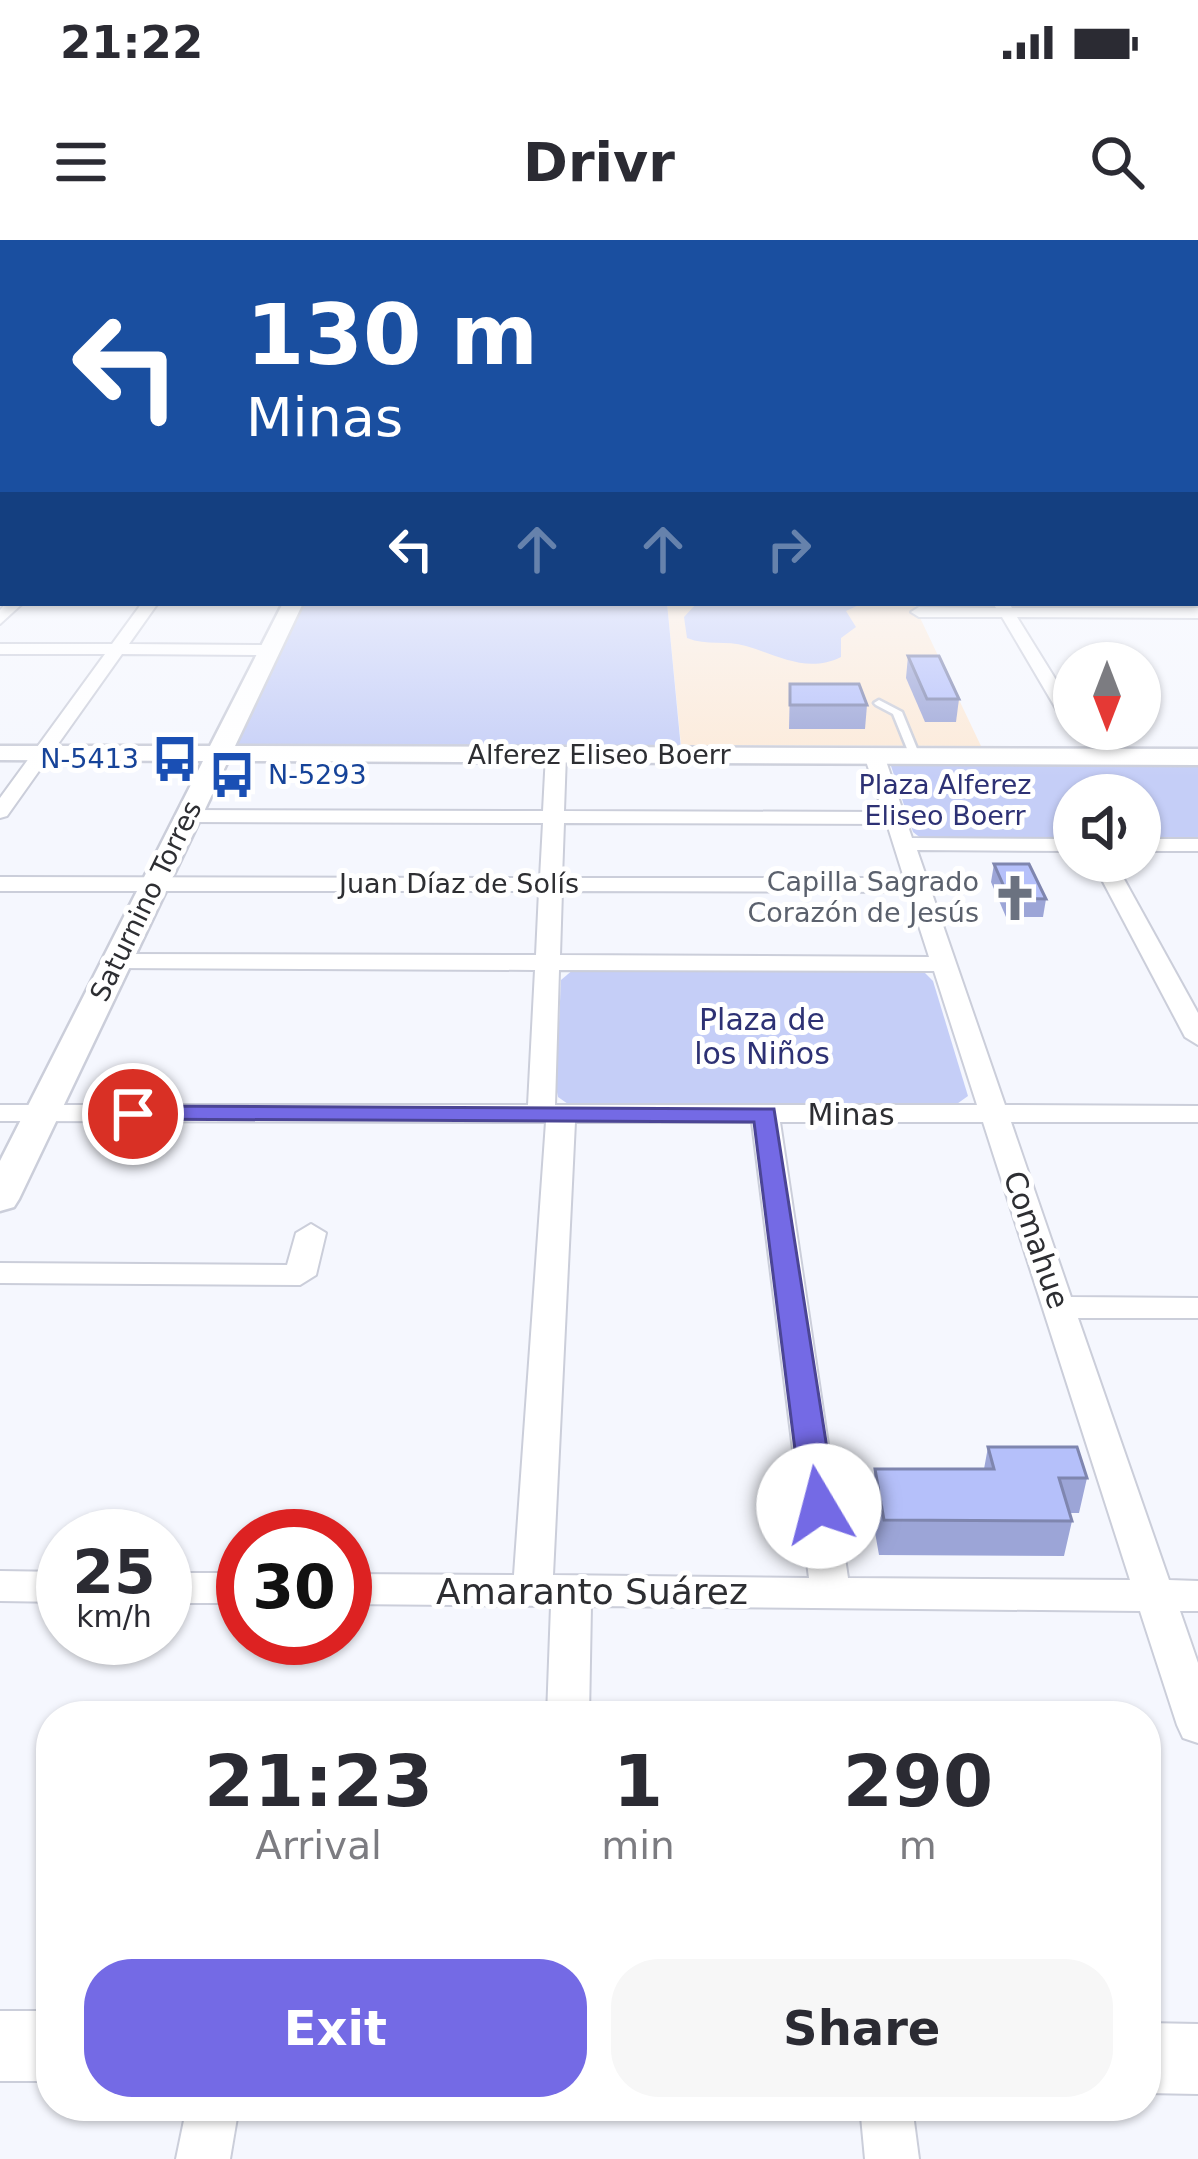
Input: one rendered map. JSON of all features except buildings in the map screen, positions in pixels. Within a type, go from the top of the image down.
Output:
[{"type":"main road","points":[[0,2046],[36,2046]]},
{"type":"main road","points":[[1161,2058],[1198,2059]]},
{"type":"street","points":[[0,812],[147,606]]},
{"type":"street","name":"Saturnino Torres","points":[[0,1199],[292,606]]},
{"type":"street","points":[[919,612],[1004,608],[1198,613]]},
{"type":"street","points":[[1004,608],[1053,688]]},
{"type":"street","points":[[0,649],[270,650]]},
{"type":"street","points":[[1090,750],[1094,756]]},
{"type":"street","name":"Alferez Eliseo Boerr","points":[[0,753],[1198,757]]},
{"type":"street","points":[[556,754],[548,963],[552,1591],[566,1701]]},
{"type":"street","name":"Comahue","points":[[874,755],[1198,1725]]},
{"type":"street","points":[[186,817],[554,818],[900,831],[1053,843]]},
{"type":"street","points":[[1161,845],[1198,845]]},
{"type":"street","points":[[1114,882],[1198,1037]]},
{"type":"street","name":"Juan Díaz de Solís","points":[[0,884],[917,885]]},
{"type":"street","points":[[116,962],[944,964]]},
{"type":"street","name":"Minas","points":[[0,1114],[1198,1114]]},
{"type":"street","points":[[765,1115],[831,1593]]},
{"type":"street","points":[[0,1274],[299,1274],[311,1233]]},
{"type":"street","points":[[1058,1307],[1198,1308]]},
{"type":"street","points":[[0,1586],[36,1587]]},
{"type":"street","name":"Amaranto Suárez","points":[[372,1589],[1198,1596]]},
{"type":"street","points":[[203,2159],[210,2121]]},
{"type":"street","points":[[888,2121],[892,2159]]},
{"type":"lane","points":[[879,703],[896,710],[915,756]]},
{"type":"shaded area","points":[[667,606],[914,606],[981,746],[681,745]]},
{"type":"green space","points":[[304,606],[667,606],[681,749],[236,747]]},
{"type":"green space","points":[[694,606],[857,606],[846,611],[856,627],[841,638],[841,657],[816,664],[739,644],[687,638],[684,617]]},
{"type":"green space","name":"Plaza Alferez Eliseo Boerr","points":[[1198,764],[1198,842],[1161,842],[1161,774],[1053,774],[1053,842],[922,839],[913,832],[891,766]]},
{"type":"green space","name":"Plaza de los Niños","points":[[574,969],[924,972],[933,981],[968,1096],[954,1106],[568,1104],[558,1097],[556,1087],[561,980]]},
{"type":"place","name":"N-5413","points":[[175,759]]},
{"type":"place","name":"N-5293","points":[[232,775]]},
{"type":"place","name":"Capilla Sagrado Corazón de Jesús","points":[[1015,898]]},
{"type":"route","points":[[133,1114],[765,1115],[819,1506]]}]
